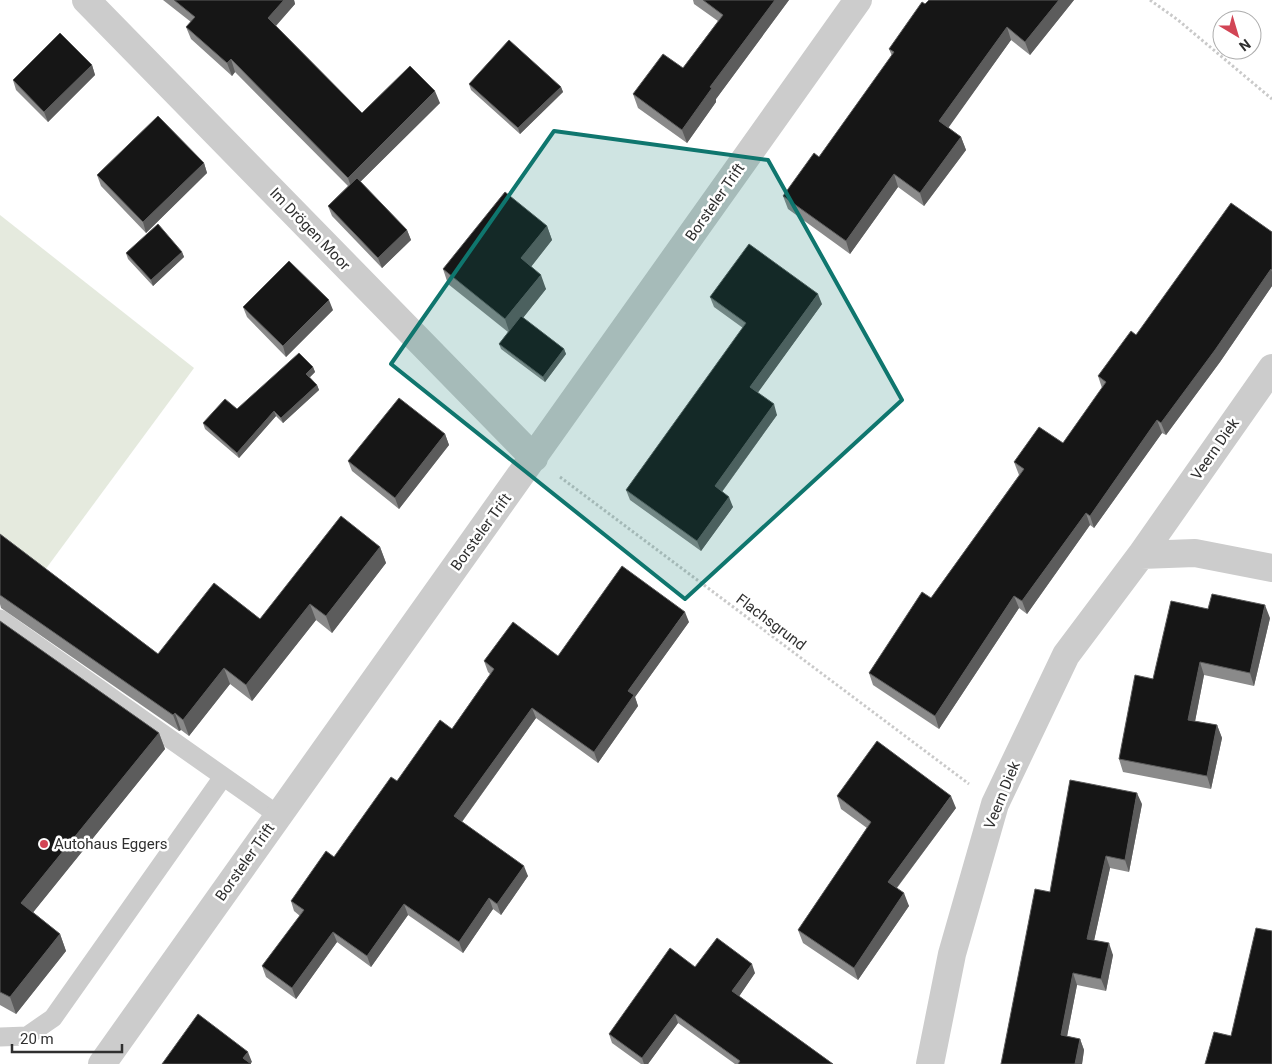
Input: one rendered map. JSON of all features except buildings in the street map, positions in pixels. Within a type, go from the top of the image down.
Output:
[{"type":"street","name":"Im Drögen Moor","points":[[86,0],[534,458]]},
{"type":"street","name":"Borsteler Trift","points":[[102,1064],[858,0]]},
{"type":"street","name":"Veern Diek","points":[[930,1064],[952,954],[995,804],[1066,655],[1141,555],[1272,368]]},
{"type":"street","points":[[1141,555],[1195,553],[1272,568]]},
{"type":"lane","points":[[0,618],[278,815]]},
{"type":"lane","points":[[0,1037],[27,1036],[54,1018],[223,777]]},
{"type":"path","points":[[1150,0],[1178,20],[1272,98]]},
{"type":"path","name":"Flachsgrund","points":[[534,458],[995,804]]},
{"type":"highlighted area","points":[[554,131],[768,160],[902,400],[685,599],[391,364]]},
{"type":"shaded area","points":[[0,215],[194,368],[45,570],[0,536]]},
{"type":"place","name":"Autohaus Eggers","points":[[44,844]]}]
